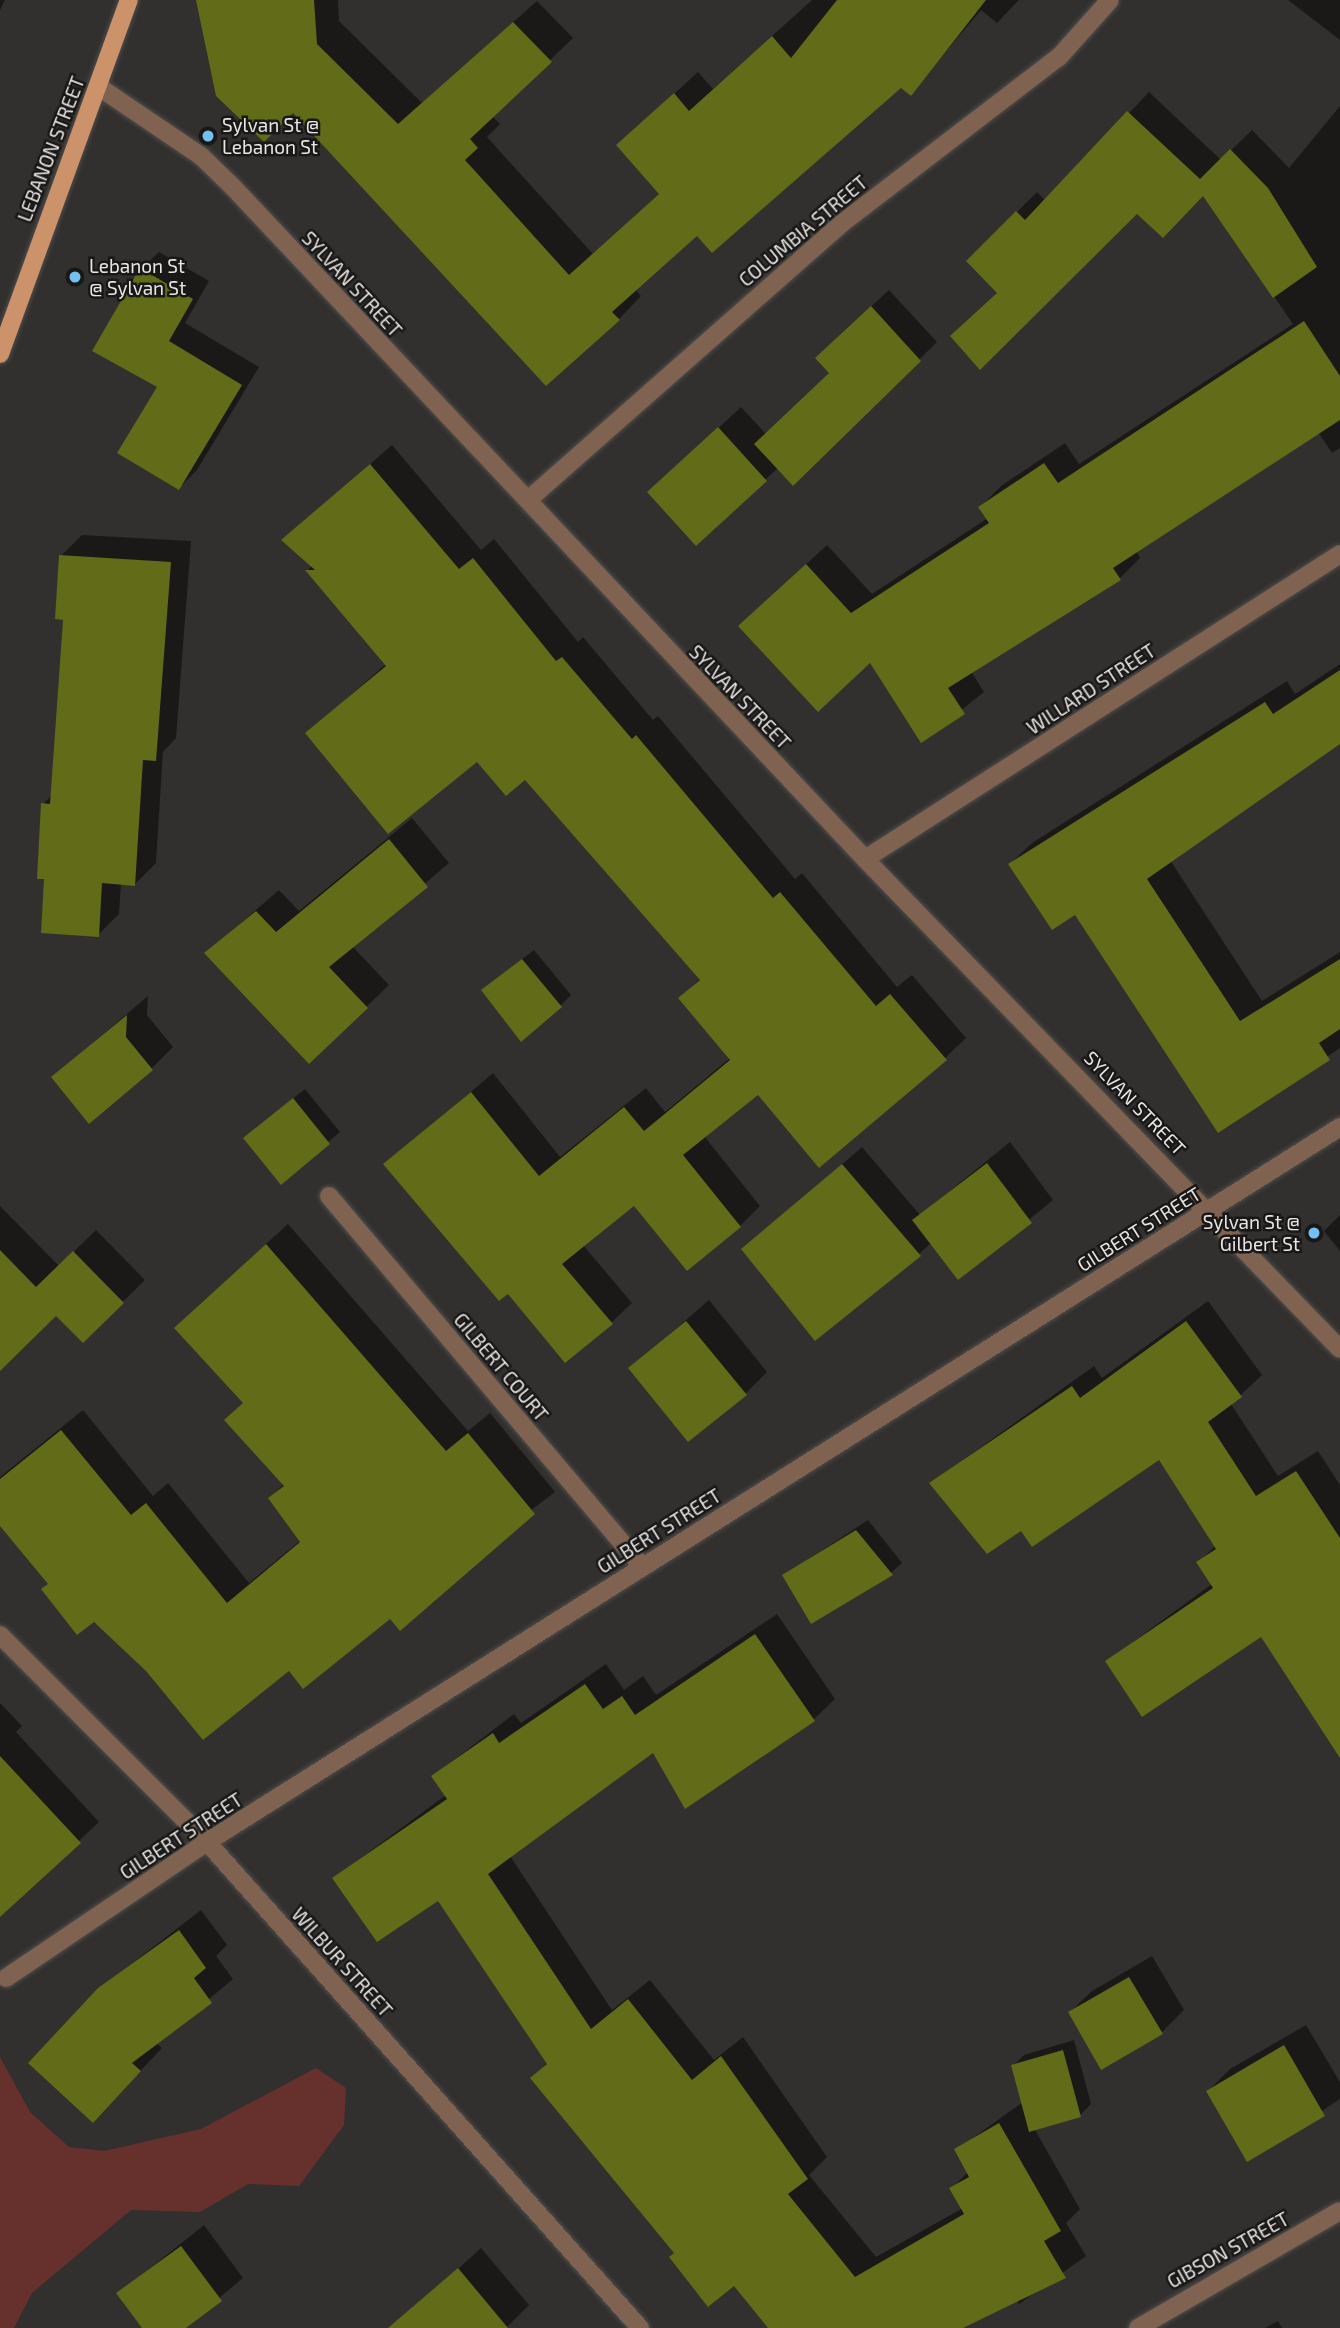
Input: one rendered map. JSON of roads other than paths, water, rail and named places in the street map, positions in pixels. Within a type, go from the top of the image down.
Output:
[{"type":"main road","name":"LEBANON STREET","points":[[0,354],[130,0]]},
{"type":"street","name":"COLUMBIA STREET","points":[[528,500],[841,223],[1059,57],[1110,0]]},
{"type":"street","name":"SYLVAN STREET","points":[[99,87],[209,164],[865,859],[1209,1209],[1340,1349]]},
{"type":"street","name":"WILLARD STREET","points":[[865,859],[1340,554]]},
{"type":"street","name":"GILBERT STREET","points":[[6,1978],[207,1842],[1340,1127]]},
{"type":"street","name":"GILBERT COURT","points":[[328,1196],[642,1566]]},
{"type":"street","name":"WILBUR STREET","points":[[0,1635],[207,1842],[640,2328]]},
{"type":"street","name":"GIBSON STREET","points":[[1138,2328],[1340,2211]]},
{"type":"place","name":"Sylvan St @ Lebanon St","points":[[208,136]]},
{"type":"place","name":"Lebanon St @ Sylvan St","points":[[75,277]]},
{"type":"place","name":"Sylvan St @ Gilbert St","points":[[1314,1233]]}]
